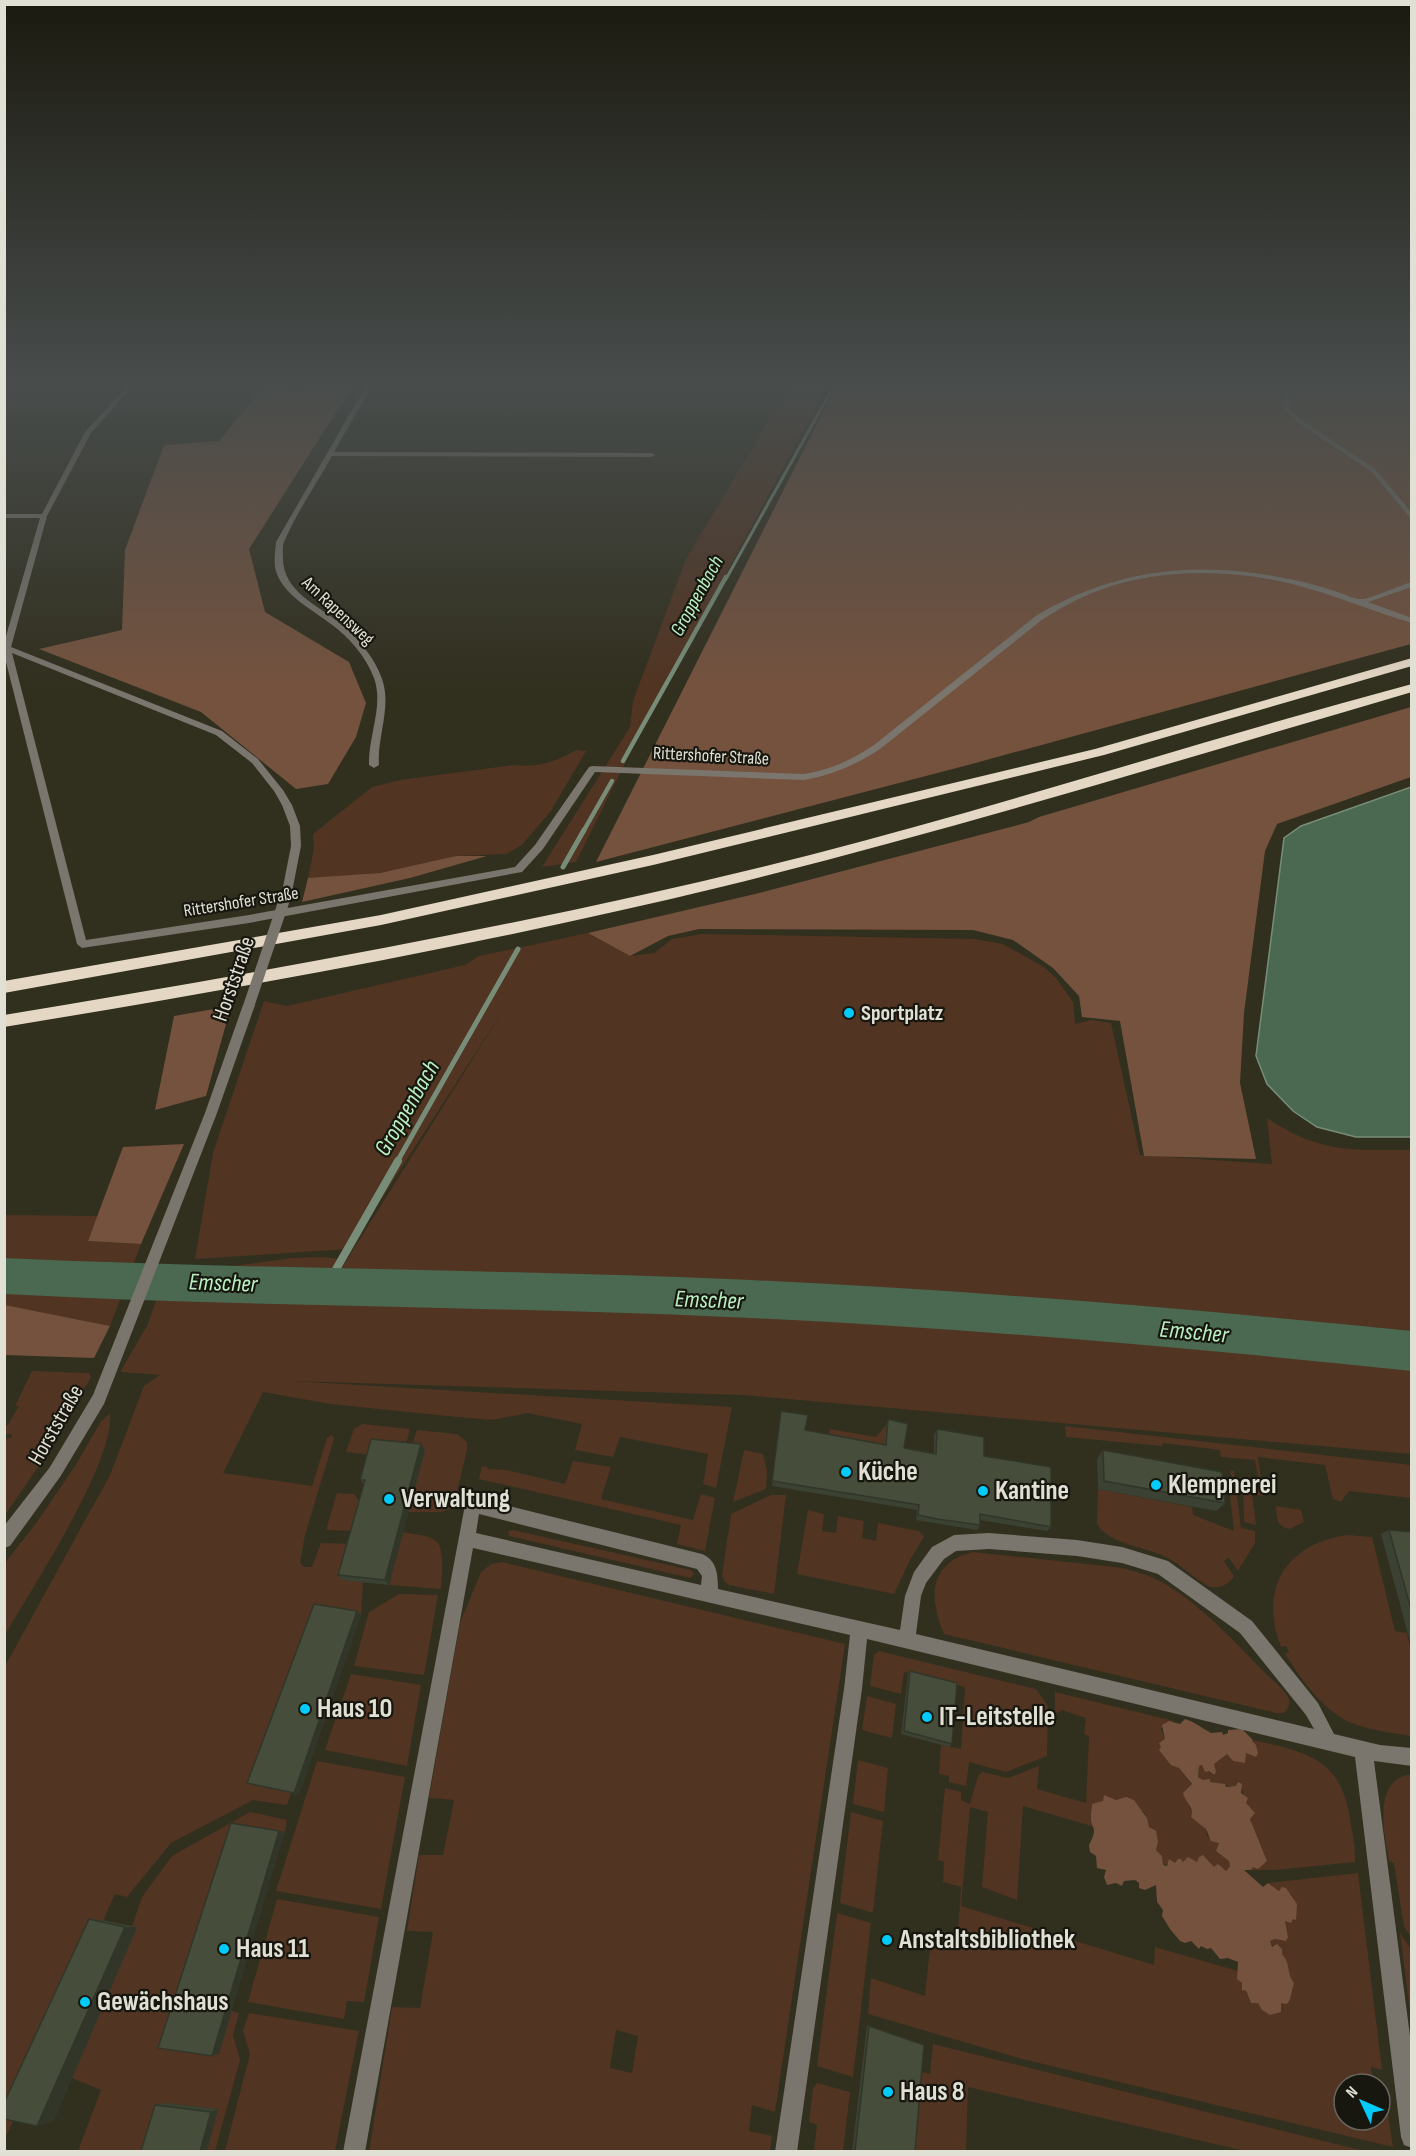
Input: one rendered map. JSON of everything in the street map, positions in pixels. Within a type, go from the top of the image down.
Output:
[{"type":"highway","points":[[4,987],[381,920],[653,860],[1099,752],[1412,662]]},
{"type":"highway","points":[[4,1021],[384,956],[722,882],[953,820],[1412,688]]},
{"type":"street","points":[[6,648],[44,516],[60,485]]},
{"type":"street","name":"Am Rapensweg","points":[[313,485],[279,542],[281,573],[292,590],[340,627],[365,652],[379,681],[382,710],[372,754],[374,765]]},
{"type":"street","points":[[1384,485],[1412,518]]},
{"type":"street","points":[[4,516],[44,516]]},
{"type":"street","name":"Rittershofer Straße","points":[[6,648],[82,944],[249,919],[518,870],[538,847],[592,769],[804,777],[836,770],[859,760],[877,747],[1040,617],[1059,604],[1101,586],[1177,573],[1212,572],[1288,581],[1361,602],[1412,621]]},
{"type":"street","points":[[1361,602],[1412,584]]},
{"type":"street","name":"Horststraße","points":[[4,1540],[32,1506],[72,1447],[99,1399],[172,1215],[249,1005],[287,892],[296,846],[295,826],[278,790],[255,761],[219,733],[6,648]]},
{"type":"street","points":[[354,2151],[422,1774],[474,1505],[702,1562],[710,1574],[709,1595]]},
{"type":"street","points":[[467,1539],[908,1640],[1362,1750],[1412,1757]]},
{"type":"street","points":[[908,1640],[913,1596],[920,1578],[939,1553],[954,1543],[989,1541],[1077,1548],[1122,1555],[1162,1567],[1246,1628],[1312,1709],[1328,1741]]},
{"type":"street","points":[[786,2151],[833,1814],[853,1689],[859,1629]]},
{"type":"street","points":[[1362,1750],[1412,2137]]},
{"type":"shaded area","points":[[149,485],[290,485],[249,549],[265,612],[349,662],[366,703],[356,737],[328,784],[296,789],[201,712],[39,649],[122,630],[125,550]]},
{"type":"shaded area","points":[[731,485],[774,485],[632,749],[576,862],[542,867],[630,727],[633,701],[686,559]]},
{"type":"shaded area","points":[[786,485],[1411,485],[1411,644],[968,765],[596,862]]},
{"type":"shaded area","points":[[1411,707],[1411,777],[1277,824],[1265,851],[1244,1013],[1240,1083],[1256,1159],[1144,1156],[1120,1021],[1082,1017],[1079,996],[1053,968],[1013,940],[973,930],[699,929],[668,936],[630,956],[588,933],[755,894],[1029,822],[1039,817]]},
{"type":"shaded area","points":[[577,750],[586,751],[551,811],[522,845],[506,854],[456,856],[411,868],[351,877],[308,878],[314,848],[313,834],[372,787],[400,780],[514,765],[540,764]]},
{"type":"shaded area","points":[[1411,787],[1411,1137],[1356,1137],[1317,1127],[1293,1111],[1267,1084],[1256,1056],[1284,838],[1301,826]]},
{"type":"shaded area","points":[[456,856],[487,856],[410,878],[302,902],[308,878],[380,873]]},
{"type":"shaded area","points":[[588,933],[630,956],[654,953],[672,939],[701,934],[974,939],[1003,944],[1044,967],[1056,978],[1073,1002],[1075,1024],[1092,1020],[1111,1023],[1140,1155],[1272,1164],[1267,1118],[1303,1138],[1320,1144],[1353,1149],[1411,1150],[1411,1454],[743,1395],[291,1381],[732,1407],[716,1488],[703,1484],[708,1454],[620,1437],[613,1457],[575,1450],[582,1424],[527,1413],[493,1420],[447,1416],[330,1404],[263,1392],[223,1473],[312,1486],[327,1438],[332,1435],[334,1439],[305,1535],[300,1563],[304,1567],[312,1567],[321,1543],[353,1544],[342,1579],[363,1582],[361,1615],[254,1785],[291,1793],[287,1805],[253,1800],[171,1843],[127,1897],[115,1894],[5,2139],[5,1666],[110,1475],[144,1386],[160,1375],[120,1372],[147,1326],[157,1298],[323,1298],[504,1009],[349,1249],[195,1259],[213,1153],[264,1001],[287,1006],[465,965],[479,956]]},
{"type":"shaded area","points":[[231,1006],[206,1096],[155,1110],[174,1016]]},
{"type":"shaded area","points":[[184,1144],[141,1244],[88,1241],[123,1147]]},
{"type":"shaded area","points":[[4,1215],[98,1216],[88,1241],[141,1244],[110,1326],[5,1305]]},
{"type":"shaded area","points":[[292,1258],[338,1259],[335,1269],[314,1272],[165,1273],[169,1266],[233,1266]]},
{"type":"shaded area","points":[[5,1305],[110,1326],[94,1358],[5,1355]]},
{"type":"shaded area","points":[[32,1371],[89,1373],[91,1377],[47,1454],[5,1515],[5,1439],[11,1438],[12,1434],[5,1434],[5,1425],[8,1425],[19,1406],[15,1406]]},
{"type":"shaded area","points":[[110,1413],[108,1435],[100,1462],[86,1492],[70,1525],[5,1635],[5,1563],[37,1522],[77,1463],[100,1423]]},
{"type":"shaded area","points":[[362,1424],[410,1429],[405,1448],[372,1455],[346,1452],[354,1429]]},
{"type":"shaded area","points":[[886,1425],[884,1450],[828,1440],[830,1429],[876,1437]]},
{"type":"shaded area","points":[[1065,1426],[1411,1465],[1411,1498],[1349,1491],[1341,1502],[1333,1499],[1325,1465],[1258,1457],[1263,1496],[1252,1494],[1256,1525],[1244,1522],[1243,1479],[1259,1482],[1255,1460],[1221,1457],[1220,1450],[1163,1443],[1162,1446],[1066,1437]]},
{"type":"shaded area","points":[[417,1430],[457,1434],[467,1442],[453,1508],[441,1512],[409,1512],[424,1450],[411,1448]]},
{"type":"shaded area","points":[[744,1450],[763,1454],[767,1470],[766,1489],[733,1502]]},
{"type":"shaded area","points":[[573,1461],[611,1467],[601,1499],[693,1520],[701,1494],[715,1498],[705,1551],[677,1544],[681,1525],[479,1479],[482,1466],[565,1484]]},
{"type":"shaded area","points":[[1230,1470],[1234,1471],[1241,1528],[1255,1531],[1255,1543],[1238,1571],[1229,1558],[1224,1561],[1234,1576],[1221,1587],[1207,1585],[1168,1558],[1111,1537],[1097,1524],[1098,1489],[1192,1507],[1193,1515],[1234,1531],[1228,1479],[1232,1479]]},
{"type":"shaded area","points":[[337,1493],[354,1494],[362,1504],[355,1531],[326,1530]]},
{"type":"shaded area","points":[[771,1495],[786,1495],[774,1594],[729,1585],[724,1581],[722,1575],[731,1514]]},
{"type":"shaded area","points":[[1276,1506],[1301,1510],[1304,1522],[1289,1529],[1285,1528],[1279,1524]]},
{"type":"shaded area","points":[[808,1510],[824,1514],[822,1531],[836,1533],[838,1516],[864,1521],[862,1538],[876,1541],[878,1523],[919,1531],[924,1537],[894,1594],[797,1574]]},
{"type":"shaded area","points":[[513,1530],[691,1570],[694,1574],[690,1578],[509,1536],[508,1531]]},
{"type":"shaded area","points":[[403,1532],[429,1537],[439,1545],[442,1564],[441,1589],[389,1585]]},
{"type":"shaded area","points":[[1346,1535],[1372,1537],[1395,1631],[1407,1633],[1411,1650],[1411,1736],[1363,1727],[1345,1720],[1315,1696],[1285,1654],[1289,1652],[1286,1646],[1281,1647],[1273,1607],[1282,1573],[1292,1560],[1307,1549],[1325,1540]]},
{"type":"shaded area","points":[[973,1552],[1115,1567],[1142,1573],[1161,1581],[1194,1604],[1284,1691],[1289,1700],[1288,1708],[1283,1713],[1276,1713],[944,1634],[936,1608],[936,1584],[947,1564]]},
{"type":"shaded area","points":[[502,1562],[845,1644],[775,2112],[752,2105],[749,2131],[772,2136],[770,2151],[369,2152],[392,2007],[420,2008],[433,1932],[407,1931],[419,1855],[443,1855],[454,1800],[429,1798],[460,1623],[481,1572],[491,1564]],"holes":[[[616,2030],[638,2036],[632,2073],[610,2068]]]},
{"type":"shaded area","points":[[399,1594],[438,1595],[424,1675],[354,1666],[369,1612]]},
{"type":"shaded area","points":[[879,1651],[1036,1689],[1048,1706],[1047,1756],[1006,1772],[969,1762],[966,1786],[949,1782],[949,1776],[939,1774],[941,1745],[961,1749],[965,1687],[904,1672],[901,1694],[870,1686],[874,1655]]},
{"type":"shaded area","points":[[351,1674],[421,1685],[407,1766],[325,1750]]},
{"type":"shaded area","points":[[1055,1692],[1174,1721],[1161,1729],[1179,1768],[1192,1785],[1188,1796],[1190,1808],[1206,1829],[1207,1836],[1219,1843],[1216,1851],[1229,1861],[1230,1866],[1226,1871],[1193,1861],[1163,1865],[1162,1856],[1156,1850],[1158,1842],[1149,1827],[1144,1812],[1123,1798],[1103,1802],[1096,1807],[1090,1818],[1095,1827],[1023,1806],[1017,1900],[982,1887],[988,1812],[970,1807],[961,1906],[1154,1965],[1155,1947],[1238,1971],[1237,1974],[1251,2003],[1258,2003],[1278,2013],[1281,2003],[1290,2001],[1294,1983],[1285,1957],[1270,1941],[1286,1940],[1288,1936],[1284,1921],[1288,1921],[1297,1908],[1291,1894],[1279,1891],[1268,1883],[1358,1873],[1382,2070],[1371,2067],[1372,2072],[1332,2072],[1332,2132],[1391,2132],[1393,2147],[1022,2059],[868,2014],[871,1978],[925,1996],[931,1938],[957,1947],[961,1887],[943,1882],[944,1862],[938,1860],[945,1788],[961,1792],[961,1800],[970,1804],[978,1776],[982,1772],[1008,1778],[1039,1766],[1037,1789],[1086,1803],[1089,1736],[1084,1734],[1086,1718],[1062,1710],[1055,1714]]},
{"type":"shaded area","points":[[867,1696],[896,1704],[892,1738],[862,1730]]},
{"type":"shaded area","points":[[1185,1719],[1211,1733],[1222,1732],[1223,1735],[1228,1733],[1228,1730],[1242,1729],[1256,1745],[1258,1753],[1256,1757],[1246,1753],[1245,1763],[1233,1761],[1227,1754],[1214,1764],[1216,1772],[1214,1775],[1209,1771],[1205,1772],[1202,1765],[1199,1766],[1198,1777],[1203,1780],[1210,1779],[1210,1782],[1225,1784],[1226,1787],[1236,1786],[1238,1782],[1242,1784],[1241,1793],[1248,1798],[1246,1803],[1255,1813],[1250,1819],[1267,1861],[1258,1869],[1253,1867],[1251,1870],[1244,1870],[1263,1887],[1268,1883],[1279,1891],[1282,1887],[1286,1888],[1297,1904],[1296,1920],[1293,1919],[1291,1923],[1285,1921],[1288,1937],[1286,1941],[1275,1939],[1270,1941],[1272,1947],[1277,1944],[1282,1949],[1294,1983],[1290,2000],[1287,2004],[1281,2003],[1281,2012],[1270,2015],[1262,2010],[1258,2003],[1251,2003],[1246,1991],[1242,1990],[1242,1983],[1237,1979],[1238,1962],[1228,1958],[1220,1959],[1211,1948],[1201,1946],[1199,1949],[1191,1941],[1185,1943],[1180,1941],[1162,1916],[1163,1910],[1157,1902],[1156,1885],[1145,1890],[1139,1888],[1139,1883],[1135,1880],[1124,1881],[1122,1886],[1116,1883],[1107,1885],[1104,1877],[1106,1870],[1097,1868],[1096,1856],[1090,1852],[1089,1845],[1094,1834],[1091,1819],[1092,1804],[1103,1801],[1104,1795],[1116,1800],[1126,1797],[1134,1800],[1147,1818],[1149,1827],[1156,1831],[1158,1842],[1156,1850],[1162,1856],[1163,1865],[1167,1866],[1169,1859],[1175,1863],[1178,1859],[1183,1862],[1188,1857],[1197,1862],[1203,1855],[1214,1867],[1218,1864],[1226,1871],[1230,1866],[1229,1861],[1216,1851],[1219,1843],[1211,1841],[1206,1829],[1191,1817],[1192,1810],[1183,1793],[1192,1784],[1179,1768],[1171,1765],[1159,1750],[1161,1747],[1159,1743],[1165,1739],[1162,1725],[1169,1721],[1180,1724]]},
{"type":"shaded area","points":[[1253,1740],[1307,1755],[1332,1773],[1347,1803],[1355,1862],[1275,1870],[1244,1870],[1267,1861],[1250,1819],[1242,1789],[1198,1777],[1199,1766],[1202,1765],[1213,1775],[1216,1772],[1213,1764],[1227,1753],[1233,1761],[1245,1756]]},
{"type":"shaded area","points":[[858,1760],[888,1768],[884,1812],[853,1804]]},
{"type":"shaded area","points":[[317,1761],[405,1777],[381,1909],[276,1891]]},
{"type":"shaded area","points":[[1412,1774],[1411,1937],[1404,1927],[1394,1863],[1389,1861],[1383,1823],[1386,1797],[1390,1786],[1399,1778]]},
{"type":"shaded area","points":[[250,1812],[287,1820],[285,1832],[238,1825],[219,2054],[231,2011],[239,2013],[233,2035],[240,2060],[215,2151],[207,2151],[218,2109],[164,2103],[149,2151],[78,2151],[101,2090],[72,2078],[137,1927],[132,1926],[142,1897],[172,1856]]},
{"type":"shaded area","points":[[851,1812],[883,1821],[873,1913],[840,1903]]},
{"type":"shaded area","points":[[277,1899],[379,1917],[364,2002],[347,2001],[344,2019],[248,2002]]},
{"type":"shaded area","points":[[837,1913],[871,1923],[853,2077],[817,2066]]},
{"type":"shaded area","points":[[1400,1933],[1411,1949],[1411,2019]]},
{"type":"shaded area","points":[[249,2013],[359,2031],[335,2151],[225,2151],[250,2054],[243,2031]]},
{"type":"shaded area","points":[[933,2044],[1364,2151],[1245,2151],[968,2087],[966,2151],[912,2152],[918,2071],[930,2074]]},
{"type":"shaded area","points":[[817,2083],[850,2092],[843,2151],[814,2151],[817,2125],[809,2122],[813,2088]]},
{"type":"building","points":[[781,1411],[808,1415],[805,1430],[886,1445],[888,1419],[908,1424],[904,1448],[936,1454],[937,1429],[984,1437],[984,1456],[1051,1467],[1051,1527],[980,1514],[980,1525],[937,1519],[918,1515],[919,1505],[772,1481]]},
{"type":"building","points":[[371,1439],[421,1444],[385,1580],[338,1575],[365,1480],[360,1480]]},
{"type":"building","name":"Klempnerei","points":[[1103,1450],[1222,1472],[1225,1503],[1104,1481]]},
{"type":"building","points":[[1389,1530],[1412,1532],[1412,1613]]},
{"type":"building","name":"Haus 10","points":[[314,1604],[357,1611],[294,1793],[247,1783]]},
{"type":"building","name":"IT-Leitstelle","points":[[910,1671],[957,1683],[952,1744],[904,1731]]},
{"type":"building","name":"Haus 11","points":[[231,1823],[279,1831],[212,2056],[158,2048]]},
{"type":"building","name":"Gewächshaus","points":[[89,1919],[125,1927],[37,2126],[4,2119],[4,2103]]},
{"type":"building","name":"Haus 8","points":[[869,2026],[924,2045],[915,2151],[855,2151]]},
{"type":"building","points":[[155,2105],[211,2112],[200,2151],[141,2151]]},
{"type":"waterway","name":"Groppenbach","points":[[726,579],[779,485]]},
{"type":"waterway","name":"Groppenbach","points":[[623,761],[726,577]]},
{"type":"waterway","name":"Groppenbach","points":[[583,832],[612,781]]},
{"type":"waterway","name":"Groppenbach","points":[[563,867],[584,830]]},
{"type":"waterway","name":"Groppenbach","points":[[397,1162],[518,949]]},
{"type":"waterway","name":"Groppenbach","points":[[327,1285],[398,1161]]},
{"type":"waterway","name":"Emscher","points":[[4,1276],[167,1284],[327,1285],[891,1306],[1255,1335],[1412,1351]]},
{"type":"place","name":"Sportplatz","points":[[849,1013]]},
{"type":"place","name":"Küche","points":[[846,1472]]},
{"type":"place","name":"Klempnerei","points":[[1156,1485]]},
{"type":"place","name":"Kantine","points":[[983,1491]]},
{"type":"place","name":"Verwaltung","points":[[389,1499]]},
{"type":"place","name":"Haus 10","points":[[305,1709]]},
{"type":"place","name":"IT-Leitstelle","points":[[927,1717]]},
{"type":"place","name":"Anstaltsbibliothek","points":[[887,1940]]},
{"type":"place","name":"Haus 11","points":[[224,1949]]},
{"type":"place","name":"Gewächshaus","points":[[85,2002]]},
{"type":"place","name":"Haus 8","points":[[888,2092]]}]
